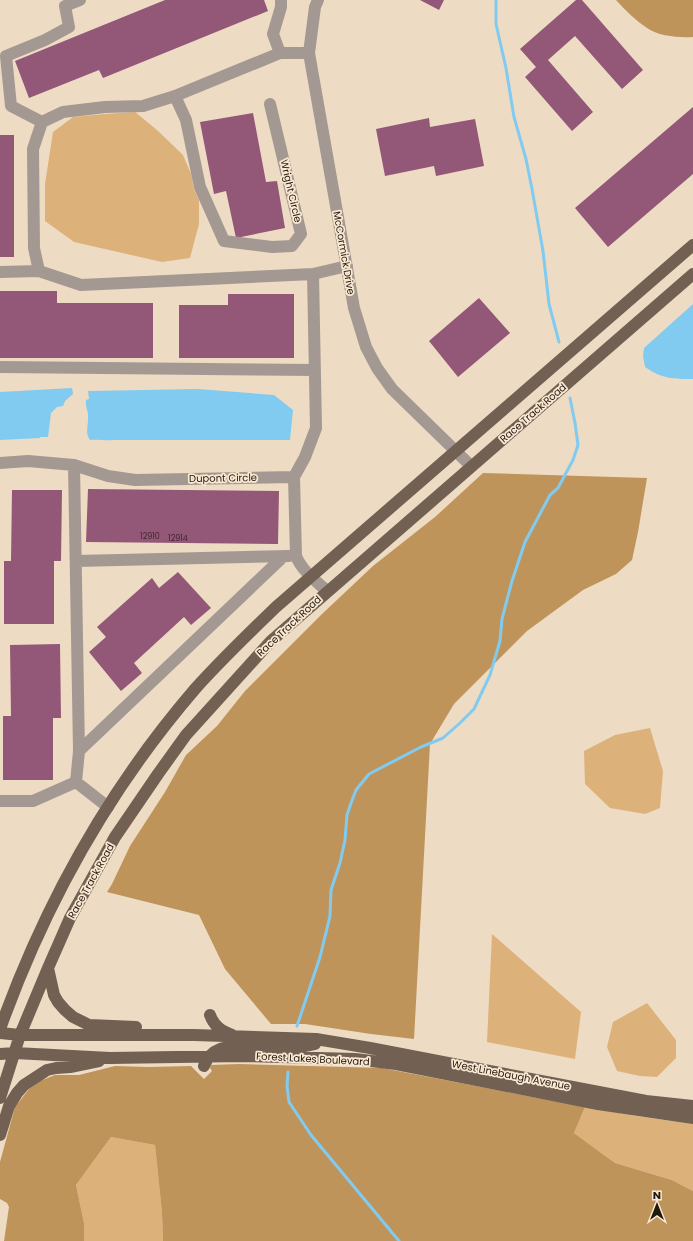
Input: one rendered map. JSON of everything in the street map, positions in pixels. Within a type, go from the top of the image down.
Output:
[{"type":"main road","points":[[0,1029],[27,959],[73,866],[108,806],[131,772],[158,735],[196,689],[244,638],[310,576],[693,245]]},
{"type":"main road","name":"Race Track Road","points":[[0,1098],[20,1035],[70,918],[100,864],[134,809],[162,767],[186,736],[271,641],[693,274]]},
{"type":"main road","points":[[48,968],[53,990],[58,1002],[65,1010],[83,1023],[89,1025],[163,1028],[182,1031],[194,1035]]},
{"type":"main road","points":[[210,1015],[213,1023],[219,1028],[225,1032],[237,1036]]},
{"type":"main road","name":"Forest Lakes Boulevard","points":[[0,1033],[20,1035],[237,1036],[316,1039],[329,1041]]},
{"type":"main road","points":[[206,1064],[217,1050],[222,1048],[299,1047],[329,1041]]},
{"type":"main road","name":"West Linebaugh Avenue","points":[[329,1041],[646,1101],[693,1106]]},
{"type":"main road","name":"Forest Lakes Boulevard","points":[[0,1054],[15,1053],[110,1058],[183,1057],[206,1064],[242,1056],[330,1057],[382,1062],[598,1104],[693,1118]]},
{"type":"main road","points":[[0,1135],[9,1106],[13,1099],[24,1085],[38,1075],[47,1070],[95,1063],[110,1058]]},
{"type":"street","points":[[42,122],[11,106],[6,56],[45,40],[69,27],[64,6],[80,0]]},
{"type":"street","points":[[280,53],[273,34],[281,7],[281,0]]},
{"type":"street","name":"McCormick Drive","points":[[318,0],[315,8],[309,53],[354,308],[366,347],[377,368],[392,389],[471,466]]},
{"type":"street","points":[[39,271],[34,248],[33,149],[42,122],[63,112],[105,107],[143,106],[176,96],[280,53],[309,53]]},
{"type":"street","name":"Wright Circle","points":[[176,96],[186,120],[200,187],[224,241],[272,247],[292,246],[301,234],[270,104]]},
{"type":"street","points":[[0,272],[39,271],[81,285],[313,274],[347,266]]},
{"type":"street","points":[[79,751],[290,556],[294,477],[306,457],[316,428],[313,274]]},
{"type":"street","points":[[0,367],[315,370]]},
{"type":"street","name":"Dupont Circle","points":[[0,464],[28,461],[74,465],[108,476],[135,480],[294,477]]},
{"type":"street","points":[[74,465],[79,751],[76,782]]},
{"type":"street","points":[[76,561],[290,556],[328,591]]},
{"type":"street","points":[[76,782],[108,806]]},
{"type":"street","points":[[0,801],[33,801],[76,782]]},
{"type":"shaded area","points":[[616,0],[693,0],[693,37],[669,36],[652,31],[634,18]]},
{"type":"shaded area","points":[[135,112],[157,130],[183,155],[191,174],[194,189],[199,200],[199,224],[190,258],[162,262],[74,242],[45,221],[45,184],[53,132],[73,117]]},
{"type":"shaded area","points":[[483,473],[647,478],[632,560],[616,574],[583,590],[527,631],[454,704],[430,744],[414,1039],[305,1024],[271,1024],[225,969],[199,915],[107,892],[130,846],[165,792],[186,755],[217,726],[245,691],[322,614],[373,566],[435,517]]},
{"type":"shaded area","points":[[650,728],[663,771],[660,808],[645,814],[610,808],[585,784],[584,751],[615,735]]},
{"type":"shaded area","points":[[492,934],[581,1012],[575,1059],[487,1042]]},
{"type":"shaded area","points":[[647,1003],[676,1040],[676,1058],[657,1077],[640,1076],[617,1071],[607,1047],[613,1022]]},
{"type":"shaded area","points":[[239,1064],[382,1068],[585,1107],[574,1133],[615,1163],[672,1180],[693,1191],[693,1241],[163,1241],[162,1213],[155,1145],[111,1137],[76,1185],[84,1223],[84,1241],[4,1241],[9,1207],[7,1203],[0,1199],[0,1162],[15,1107],[29,1089],[40,1081],[55,1075],[79,1075],[115,1066],[191,1066],[204,1079],[212,1071],[210,1068],[211,1065]]},
{"type":"shaded area","points":[[585,1107],[693,1124],[693,1191],[672,1180],[615,1163],[574,1133]]},
{"type":"shaded area","points":[[111,1137],[155,1145],[162,1213],[163,1241],[84,1241],[84,1223],[76,1185]]},
{"type":"water","points":[[693,304],[693,379],[668,378],[645,367],[643,356],[644,348]]},
{"type":"water","points":[[72,388],[73,394],[65,401],[63,406],[57,407],[51,413],[48,437],[0,440],[0,392]]},
{"type":"water","points":[[198,389],[274,395],[293,410],[290,440],[90,440],[88,437],[86,400],[89,399],[88,391]]},
{"type":"building","points":[[165,0],[264,0],[268,11],[103,78],[99,70],[29,98],[15,61]]},
{"type":"building","points":[[420,0],[444,0],[439,10]]},
{"type":"building","points":[[576,0],[582,0],[643,70],[622,89],[575,36],[548,60],[593,112],[572,131],[525,77],[536,67],[520,49]]},
{"type":"building","points":[[693,107],[693,174],[608,247],[575,208]]},
{"type":"building","points":[[253,113],[266,182],[277,181],[285,228],[236,238],[226,191],[214,194],[200,122]]},
{"type":"building","points":[[429,118],[430,127],[475,119],[484,166],[436,176],[434,166],[385,176],[376,129]]},
{"type":"building","points":[[0,135],[14,135],[14,257],[0,257]]},
{"type":"building","points":[[0,291],[57,291],[57,303],[153,303],[153,358],[0,358]]},
{"type":"building","points":[[228,294],[294,294],[294,358],[179,358],[179,305],[228,305]]},
{"type":"building","points":[[479,298],[510,333],[458,377],[429,341]]},
{"type":"building","points":[[88,489],[279,491],[278,544],[86,542]]},
{"type":"building","points":[[12,490],[62,490],[61,561],[54,561],[54,624],[4,624],[4,561],[11,561]]},
{"type":"building","points":[[178,572],[211,608],[191,625],[184,617],[134,663],[142,673],[121,691],[89,652],[106,637],[97,627],[152,578],[159,588]]},
{"type":"building","points":[[60,644],[61,718],[53,718],[53,780],[3,780],[3,716],[11,716],[10,645]]},
{"type":"waterway","points":[[496,0],[496,24],[506,68],[514,117],[526,159],[532,189],[543,251],[549,304],[559,342]]},
{"type":"waterway","points":[[297,1026],[320,957],[330,916],[331,890],[340,863],[345,840],[347,815],[356,790],[369,774],[421,747],[443,738],[474,709],[490,675],[500,641],[502,619],[512,581],[525,542],[550,495],[558,488],[573,460],[578,445],[570,398]]},
{"type":"waterway","points":[[288,1072],[287,1086],[289,1102],[311,1135],[399,1241]]}]
